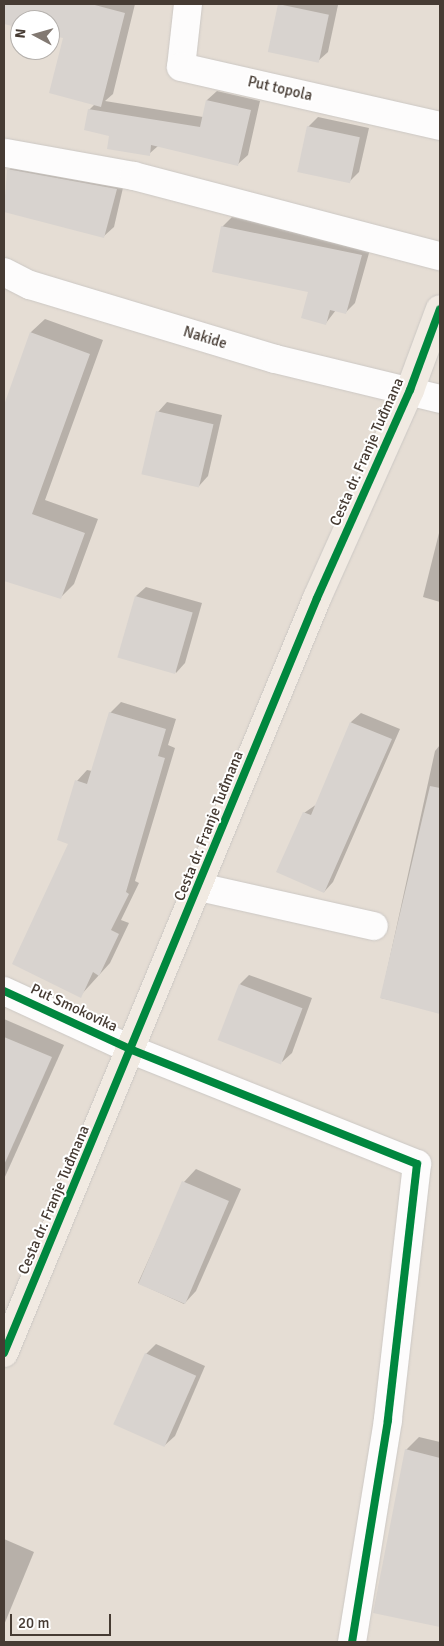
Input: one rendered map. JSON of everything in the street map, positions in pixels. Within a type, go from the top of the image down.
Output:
[{"type":"main road","name":"Cesta dr. Franje Tuđmana","points":[[4,1353],[132,1050],[318,598],[410,390],[440,309]]},
{"type":"street","name":"Put topola","points":[[188,4],[181,67],[440,126]]},
{"type":"street","points":[[6,153],[134,176],[440,256]]},
{"type":"street","name":"Nakide","points":[[4,272],[30,285],[275,359],[410,390],[440,399]]},
{"type":"street","points":[[199,887],[374,926]]},
{"type":"street","name":"Put Smokovika","points":[[4,991],[132,1050],[417,1164],[388,1420],[352,1642]]},
{"type":"shaded area","points":[[4,4],[440,4],[440,1642],[4,1642]]},
{"type":"building","points":[[4,4],[91,4],[125,13],[101,107],[49,93],[57,60],[60,60],[63,38],[60,37],[60,10],[10,10],[10,26],[4,24]]},
{"type":"building","points":[[278,4],[329,15],[319,63],[268,52]]},
{"type":"building","points":[[206,100],[251,110],[238,166],[151,145],[150,156],[107,149],[109,136],[84,130],[88,109],[200,127]]},
{"type":"building","points":[[307,126],[360,137],[350,183],[297,172]]},
{"type":"building","points":[[7,169],[117,189],[104,238],[4,212]]},
{"type":"building","points":[[221,226],[362,255],[346,314],[330,310],[326,325],[301,318],[308,292],[212,272]]},
{"type":"building","points":[[30,332],[90,354],[32,514],[85,533],[61,599],[4,581],[4,405]]},
{"type":"building","points":[[156,411],[213,424],[199,488],[141,474]]},
{"type":"building","points":[[135,596],[193,613],[175,674],[117,658]]},
{"type":"building","points":[[109,712],[166,729],[158,756],[165,758],[126,892],[129,894],[111,930],[119,934],[99,976],[93,972],[81,998],[12,964],[68,844],[57,840],[75,780],[87,784]]},
{"type":"building","points":[[350,722],[392,739],[324,893],[276,872],[303,812],[311,815]]},
{"type":"building","points":[[430,786],[440,788],[440,1014],[380,998]]},
{"type":"building","points":[[239,984],[302,1008],[281,1064],[217,1040]]},
{"type":"building","points":[[4,1037],[52,1057],[4,1165]]},
{"type":"building","points":[[182,1181],[229,1201],[185,1304],[138,1284]]},
{"type":"building","points":[[145,1353],[196,1376],[164,1447],[113,1424]]},
{"type":"building","points":[[405,1449],[440,1458],[440,1627],[373,1613]]},
{"type":"cycle path","points":[[4,1353],[317,598],[410,390],[440,309]]},
{"type":"cycle path","points":[[4,991],[132,1050],[417,1164],[388,1420],[352,1642]]}]
